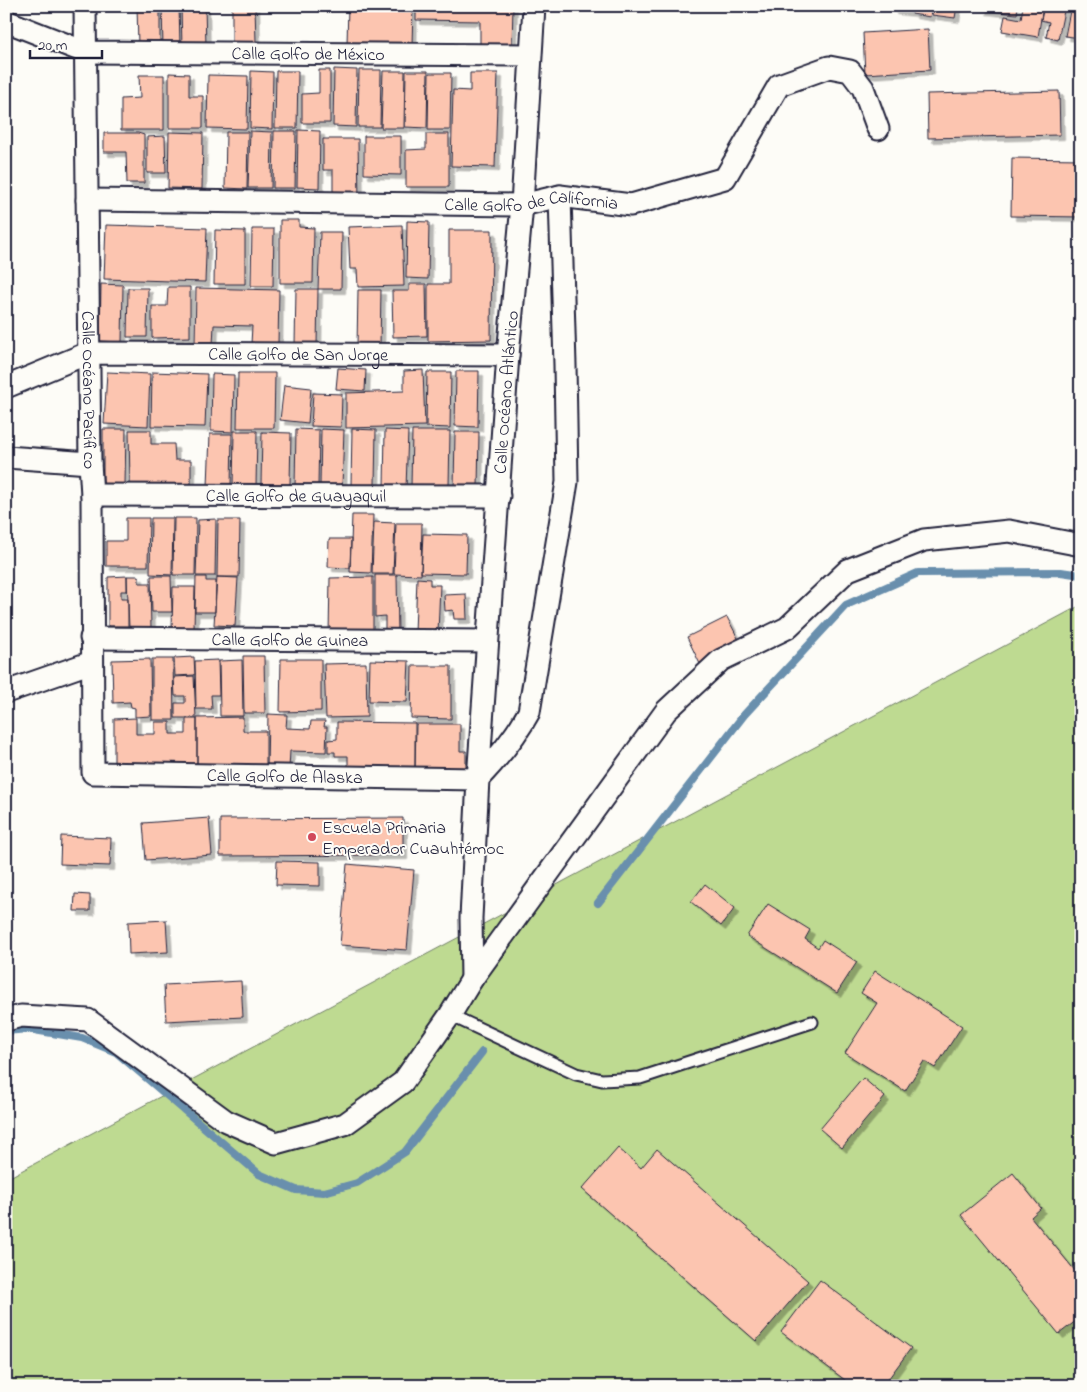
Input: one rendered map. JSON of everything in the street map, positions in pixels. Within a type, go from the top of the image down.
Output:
[{"type":"street","name":"Calle Océano Pacífico","points":[[85,6],[88,353],[92,495],[91,638],[93,773]]},
{"type":"street","name":"Calle Océano Atlántico","points":[[472,979],[471,918],[478,780],[508,355],[522,204],[534,6]]},
{"type":"street","points":[[6,21],[86,52]]},
{"type":"street","name":"Calle Golfo de México","points":[[86,52],[530,55]]},
{"type":"street","name":"Calle Golfo de California","points":[[87,200],[522,204],[560,196],[632,205],[725,178],[779,85],[829,68],[850,71],[863,88],[878,129]]},
{"type":"street","points":[[478,780],[505,750],[519,731],[529,712],[567,482],[560,196]]},
{"type":"street","points":[[6,387],[88,353]]},
{"type":"street","name":"Calle Golfo de San Jorge","points":[[88,353],[508,355]]},
{"type":"street","points":[[6,457],[90,463]]},
{"type":"street","name":"Calle Golfo de Guayaquil","points":[[92,495],[499,496]]},
{"type":"street","points":[[6,1020],[21,1016],[88,1020],[226,1121],[276,1143],[345,1124],[403,1082],[450,1015],[472,979],[666,711],[720,660],[787,628],[848,570],[924,540],[1010,531],[1081,545]]},
{"type":"street","name":"Calle Golfo de Guinea","points":[[91,638],[487,641]]},
{"type":"street","points":[[6,692],[92,662]]},
{"type":"street","name":"Calle Golfo de Alaska","points":[[93,773],[478,780]]},
{"type":"lane","points":[[450,1015],[576,1074],[602,1080],[640,1078],[812,1022]]},
{"type":"green space","points":[[1081,605],[1081,1386],[6,1386],[6,1179]]},
{"type":"building","points":[[137,6],[160,6],[160,45],[138,45]]},
{"type":"building","points":[[162,6],[179,6],[180,47],[163,48]]},
{"type":"building","points":[[181,6],[205,6],[206,47],[182,48]]},
{"type":"building","points":[[232,6],[255,6],[256,42],[232,43]]},
{"type":"building","points":[[348,6],[413,7],[412,46],[347,44]]},
{"type":"building","points":[[416,6],[513,6],[512,46],[480,46],[480,21],[416,20]]},
{"type":"building","points":[[892,6],[912,6],[912,12],[892,10]]},
{"type":"building","points":[[913,6],[932,6],[930,17],[912,14]]},
{"type":"building","points":[[933,6],[957,6],[955,18],[932,15]]},
{"type":"building","points":[[983,6],[1018,6],[1017,14],[982,10]]},
{"type":"building","points":[[1023,6],[1043,6],[1038,37],[1002,31],[1005,16],[1021,19]]},
{"type":"building","points":[[1044,6],[1065,6],[1058,40],[1046,37],[1049,22],[1041,20]]},
{"type":"building","points":[[1071,6],[1081,6],[1081,38],[1065,36]]},
{"type":"building","points":[[928,29],[930,70],[865,74],[863,33]]},
{"type":"building","points":[[334,69],[357,70],[356,127],[333,126]]},
{"type":"building","points":[[319,70],[330,70],[330,123],[302,123],[302,94],[319,93]]},
{"type":"building","points":[[359,70],[381,70],[380,127],[358,127]]},
{"type":"building","points":[[251,71],[273,72],[272,129],[250,128]]},
{"type":"building","points":[[276,71],[298,71],[297,128],[275,128]]},
{"type":"building","points":[[383,71],[405,71],[404,128],[381,128]]},
{"type":"building","points":[[406,71],[428,71],[427,128],[405,127]]},
{"type":"building","points":[[169,73],[189,74],[189,96],[203,96],[203,128],[169,128]]},
{"type":"building","points":[[429,73],[451,73],[450,130],[428,130]]},
{"type":"building","points":[[470,73],[498,73],[495,167],[451,166],[453,90],[470,91]]},
{"type":"building","points":[[139,75],[164,75],[164,130],[121,130],[121,99],[140,98]]},
{"type":"building","points":[[208,75],[248,76],[247,129],[207,128]]},
{"type":"building","points":[[1059,91],[1060,135],[928,138],[927,94]]},
{"type":"building","points":[[298,130],[320,131],[319,188],[297,187]]},
{"type":"building","points":[[250,131],[272,132],[271,188],[248,188]]},
{"type":"building","points":[[274,131],[296,131],[295,188],[273,188]]},
{"type":"building","points":[[169,132],[203,133],[202,189],[168,188]]},
{"type":"building","points":[[226,132],[248,132],[247,189],[225,188]]},
{"type":"building","points":[[104,133],[138,133],[144,135],[144,183],[127,183],[126,152],[104,152]]},
{"type":"building","points":[[426,134],[449,134],[449,187],[406,187],[406,150],[426,149]]},
{"type":"building","points":[[165,136],[166,173],[147,173],[147,137]]},
{"type":"building","points":[[364,136],[401,136],[401,175],[364,174]]},
{"type":"building","points":[[323,139],[358,139],[359,199],[333,199],[333,170],[323,170]]},
{"type":"building","points":[[1012,158],[1081,159],[1081,217],[1011,216]]},
{"type":"building","points":[[280,220],[299,220],[299,227],[314,228],[313,283],[280,283]]},
{"type":"building","points":[[407,221],[429,222],[428,279],[406,278]]},
{"type":"building","points":[[106,225],[207,228],[205,282],[104,279]]},
{"type":"building","points":[[402,225],[404,286],[358,287],[357,269],[350,269],[348,227]]},
{"type":"building","points":[[252,229],[274,229],[273,286],[251,286]]},
{"type":"building","points":[[215,230],[245,231],[245,284],[214,284]]},
{"type":"building","points":[[449,230],[492,230],[491,340],[428,341],[428,284],[449,284]]},
{"type":"building","points":[[320,232],[342,232],[341,289],[318,289]]},
{"type":"building","points":[[101,284],[123,285],[122,342],[100,341]]},
{"type":"building","points":[[409,284],[426,284],[427,336],[393,337],[392,291],[409,291]]},
{"type":"building","points":[[168,287],[190,287],[190,337],[152,338],[152,306],[167,306]]},
{"type":"building","points":[[128,288],[148,288],[147,337],[127,337]]},
{"type":"building","points":[[196,288],[279,290],[278,344],[251,344],[252,326],[214,325],[213,345],[195,344]]},
{"type":"building","points":[[296,289],[318,289],[317,346],[295,345]]},
{"type":"building","points":[[358,290],[381,290],[380,347],[357,347]]},
{"type":"building","points":[[338,368],[366,370],[365,391],[336,389]]},
{"type":"building","points":[[423,370],[425,426],[346,428],[346,393],[404,391],[404,371]]},
{"type":"building","points":[[456,371],[479,371],[478,427],[455,426]]},
{"type":"building","points":[[107,372],[150,374],[148,426],[104,424]]},
{"type":"building","points":[[152,372],[207,374],[205,427],[151,426]]},
{"type":"building","points":[[427,372],[451,372],[450,428],[426,427]]},
{"type":"building","points":[[238,373],[275,373],[274,428],[237,428]]},
{"type":"building","points":[[212,374],[234,375],[233,432],[211,431]]},
{"type":"building","points":[[284,385],[311,388],[308,423],[280,420]]},
{"type":"building","points":[[313,393],[342,394],[341,427],[311,426]]},
{"type":"building","points":[[103,429],[126,429],[125,485],[103,485]]},
{"type":"building","points":[[296,429],[319,430],[318,486],[295,486]]},
{"type":"building","points":[[321,429],[344,430],[342,486],[320,486]]},
{"type":"building","points":[[352,429],[376,430],[375,485],[351,485]]},
{"type":"building","points":[[129,430],[151,430],[151,444],[174,444],[175,460],[191,460],[191,485],[130,484]]},
{"type":"building","points":[[385,430],[408,431],[406,488],[384,487]]},
{"type":"building","points":[[234,431],[257,431],[256,487],[233,486]]},
{"type":"building","points":[[412,431],[450,431],[449,487],[411,487]]},
{"type":"building","points":[[262,432],[291,433],[290,485],[261,484]]},
{"type":"building","points":[[455,432],[479,432],[478,488],[454,488]]},
{"type":"building","points":[[210,434],[232,434],[231,486],[208,486]]},
{"type":"building","points":[[352,515],[373,515],[371,573],[350,572]]},
{"type":"building","points":[[126,518],[149,518],[148,566],[106,566],[106,541],[126,541]]},
{"type":"building","points":[[151,518],[173,518],[172,575],[150,574]]},
{"type":"building","points":[[174,518],[196,518],[195,575],[173,575]]},
{"type":"building","points":[[216,519],[215,576],[196,576],[198,520]]},
{"type":"building","points":[[218,520],[240,520],[239,577],[217,577]]},
{"type":"building","points":[[374,522],[395,523],[393,574],[372,574]]},
{"type":"building","points":[[396,523],[422,523],[421,575],[394,574]]},
{"type":"building","points":[[423,534],[467,535],[466,574],[421,573]]},
{"type":"building","points":[[329,539],[351,539],[350,568],[328,567]]},
{"type":"building","points":[[375,575],[397,575],[398,633],[385,633],[385,616],[375,617]]},
{"type":"building","points":[[127,576],[139,576],[139,583],[150,583],[151,628],[129,629]]},
{"type":"building","points":[[127,576],[127,591],[121,591],[121,598],[128,598],[128,626],[108,626],[108,577]]},
{"type":"building","points":[[151,576],[171,576],[172,612],[152,612]]},
{"type":"building","points":[[196,577],[206,577],[206,581],[216,581],[215,612],[195,612]]},
{"type":"building","points":[[217,577],[238,578],[235,626],[214,625]]},
{"type":"building","points":[[373,577],[373,631],[329,635],[330,578]]},
{"type":"building","points":[[417,578],[430,579],[430,585],[440,585],[438,633],[415,633]]},
{"type":"building","points":[[173,587],[195,587],[194,629],[172,629]]},
{"type":"building","points":[[466,594],[467,619],[454,619],[453,610],[445,611],[444,595]]},
{"type":"building","points":[[727,617],[741,644],[700,664],[687,637]]},
{"type":"building","points":[[243,656],[264,656],[265,713],[244,713]]},
{"type":"building","points":[[194,657],[195,675],[175,676],[174,658]]},
{"type":"building","points":[[150,659],[151,716],[135,717],[135,708],[131,707],[130,702],[113,703],[112,660]]},
{"type":"building","points":[[152,659],[173,659],[174,720],[152,720]]},
{"type":"building","points":[[281,659],[321,659],[321,711],[280,712]]},
{"type":"building","points":[[218,660],[219,695],[211,695],[212,709],[196,709],[195,661]]},
{"type":"building","points":[[242,660],[243,716],[220,716],[219,661]]},
{"type":"building","points":[[370,660],[409,661],[407,702],[369,701]]},
{"type":"building","points":[[366,663],[367,717],[326,718],[324,664]]},
{"type":"building","points":[[412,666],[451,666],[451,719],[411,718]]},
{"type":"building","points":[[194,676],[196,718],[175,718],[175,703],[185,703],[185,696],[175,696],[174,677]]},
{"type":"building","points":[[268,714],[287,715],[286,728],[310,729],[311,721],[325,721],[324,727],[327,727],[326,752],[290,751],[289,769],[267,769]]},
{"type":"building","points":[[243,717],[243,731],[266,731],[266,769],[197,771],[197,718]]},
{"type":"building","points":[[136,718],[136,734],[155,734],[155,722],[170,722],[170,734],[186,734],[186,719],[197,719],[197,765],[114,766],[114,719]]},
{"type":"building","points":[[337,722],[415,723],[415,770],[348,769],[348,756],[335,756],[335,752],[328,752],[328,740],[337,739]]},
{"type":"building","points":[[416,724],[460,724],[460,751],[466,751],[466,770],[415,770]]},
{"type":"building","points":[[209,818],[212,855],[146,860],[143,823]]},
{"type":"building","name":"Escuela Primaria Emperador Cuauhtémoc","points":[[403,818],[403,855],[220,856],[220,819]]},
{"type":"building","points":[[61,836],[111,838],[110,866],[60,864]]},
{"type":"building","name":"Escuela Primaria Emperador Cuauhtémoc","points":[[277,861],[320,862],[320,886],[276,885]]},
{"type":"building","points":[[347,864],[414,870],[407,950],[340,945]]},
{"type":"building","points":[[705,884],[735,908],[721,926],[691,902]]},
{"type":"building","points":[[75,894],[90,895],[90,911],[74,911]]},
{"type":"building","points":[[768,904],[810,930],[805,939],[818,948],[823,940],[857,962],[837,993],[747,936]]},
{"type":"building","points":[[166,920],[168,952],[129,954],[128,922]]},
{"type":"building","points":[[875,971],[962,1026],[935,1068],[924,1061],[905,1091],[845,1053],[877,1003],[861,993]]},
{"type":"building","points":[[241,981],[243,1017],[166,1021],[164,985]]},
{"type":"building","points":[[863,1078],[885,1097],[842,1148],[820,1129]]},
{"type":"building","points":[[618,1148],[641,1168],[657,1149],[808,1281],[756,1341],[582,1189]]},
{"type":"building","points":[[1013,1173],[1041,1208],[1031,1217],[1081,1278],[1081,1317],[1059,1334],[961,1215]]},
{"type":"building","points":[[820,1280],[911,1348],[883,1386],[853,1386],[781,1332]]},
{"type":"waterway","points":[[598,903],[744,715],[846,605],[918,573],[1061,572],[1081,575]]},
{"type":"waterway","points":[[6,1031],[28,1029],[82,1038],[116,1052],[259,1174],[296,1190],[324,1192],[357,1183],[405,1152],[482,1052]]},
{"type":"place","name":"Escuela Primaria Emperador Cuauhtémoc","points":[[312,837]]}]
